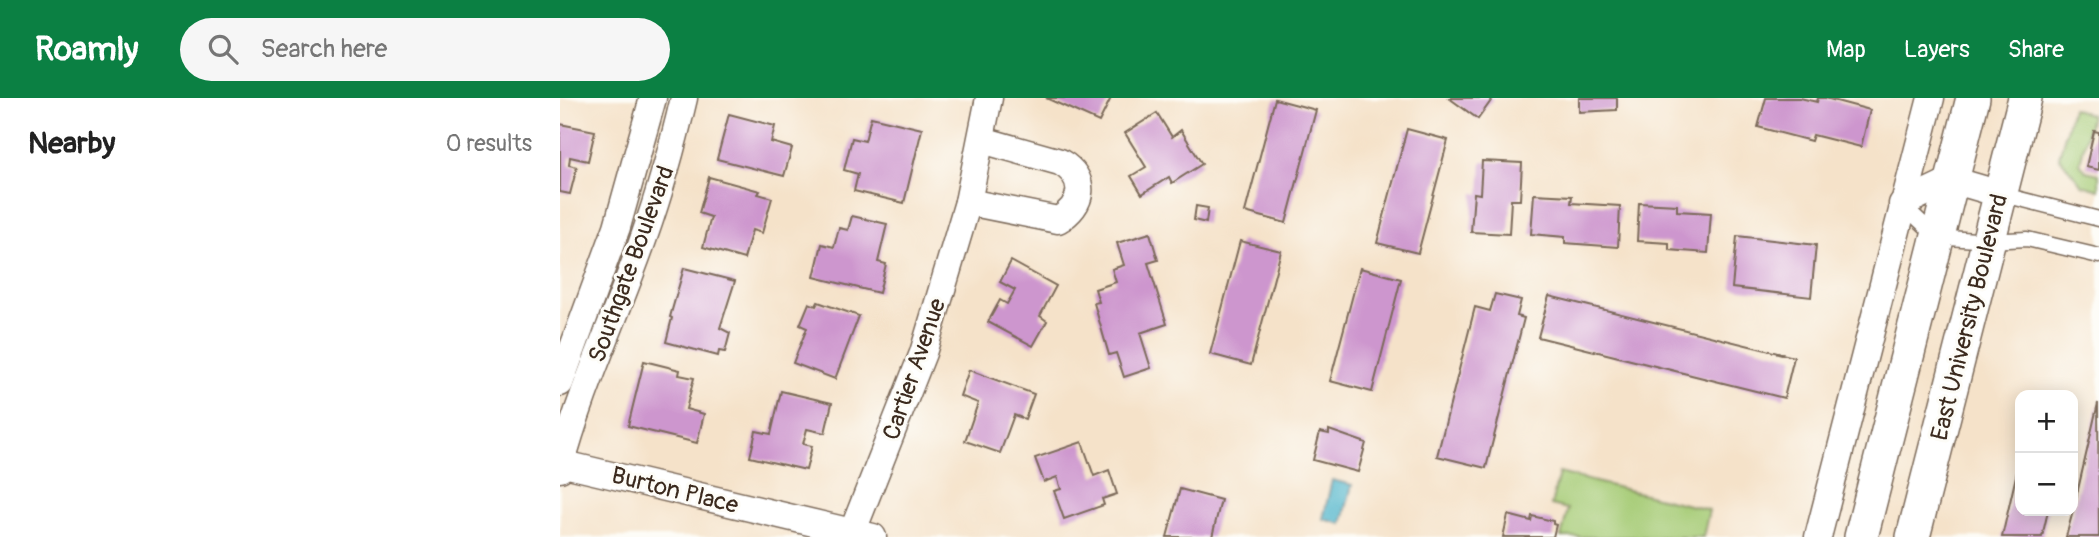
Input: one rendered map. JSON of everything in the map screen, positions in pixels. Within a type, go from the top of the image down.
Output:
[{"type":"street","name":"Southgate Boulevard","points":[[560,383],[617,227],[653,98]]},
{"type":"street","name":"Southgate Boulevard","points":[[561,465],[581,401],[645,236],[669,159],[684,98]]},
{"type":"street","name":"Cartier Avenue","points":[[862,535],[923,353],[968,202],[989,98]]},
{"type":"street","points":[[1818,537],[1931,98]]},
{"type":"street","name":"East University Boulevard","points":[[1862,537],[1973,98]]},
{"type":"street","name":"East University Boulevard","points":[[1913,537],[2025,98]]},
{"type":"street","points":[[968,202],[1058,220],[1070,212],[1078,200],[1078,182],[1070,168],[1060,162],[982,140]]},
{"type":"street","points":[[1902,204],[1952,180],[2000,194]]},
{"type":"street","name":"Burton Place","points":[[561,465],[862,535]]},
{"type":"lane","points":[[2000,194],[2099,219]]},
{"type":"lane","points":[[1902,204],[1937,237],[1988,241],[2027,239],[2099,256]]},
{"type":"green space","points":[[2072,108],[2091,115],[2080,163],[2086,171],[2099,174],[2099,190],[2082,185],[2059,157]]},
{"type":"green space","points":[[1559,473],[1709,510],[1703,537],[1561,537],[1568,509],[1551,505]]},
{"type":"water","points":[[1332,480],[1352,485],[1342,524],[1323,519]]},
{"type":"building","points":[[1046,98],[1111,98],[1099,122]]},
{"type":"building","points":[[1449,98],[1493,98],[1478,119]]},
{"type":"building","points":[[1579,98],[1617,98],[1617,110],[1579,112]]},
{"type":"building","points":[[1766,98],[1800,98],[1817,102],[1818,98],[1825,98],[1870,110],[1861,147],[1813,135],[1811,141],[1758,127]]},
{"type":"building","points":[[1275,99],[1316,110],[1286,223],[1245,212]]},
{"type":"building","points":[[1157,113],[1172,137],[1181,130],[1202,164],[1172,183],[1169,177],[1142,194],[1131,176],[1146,167],[1125,133]]},
{"type":"building","points":[[729,114],[775,126],[771,142],[792,148],[784,176],[717,159]]},
{"type":"building","points":[[871,117],[922,129],[904,203],[854,191],[858,174],[844,170],[852,138],[865,141]]},
{"type":"building","points":[[560,124],[595,131],[588,161],[570,157],[569,165],[577,167],[570,194],[560,192]]},
{"type":"building","points":[[1407,129],[1448,140],[1418,253],[1377,243]]},
{"type":"building","points":[[2094,131],[2099,132],[2099,170],[2086,167]]},
{"type":"building","points":[[1482,161],[1522,163],[1520,200],[1511,200],[1509,234],[1471,232],[1474,193],[1480,194]]},
{"type":"building","points":[[709,177],[760,191],[758,194],[772,198],[762,233],[752,230],[744,259],[703,247],[711,217],[699,213]]},
{"type":"building","points":[[1534,194],[1572,196],[1571,203],[1620,206],[1618,247],[1565,243],[1565,237],[1531,234]]},
{"type":"building","points":[[1639,203],[1677,205],[1677,211],[1711,213],[1708,253],[1669,250],[1669,243],[1637,241]]},
{"type":"building","points":[[1196,206],[1208,208],[1206,223],[1194,220]]},
{"type":"building","points":[[852,216],[887,224],[878,262],[886,264],[879,293],[814,277],[822,244],[834,247],[839,228],[848,230]]},
{"type":"building","points":[[1150,233],[1158,260],[1148,263],[1167,324],[1140,333],[1151,368],[1124,377],[1116,353],[1109,355],[1094,303],[1099,302],[1095,289],[1116,282],[1112,269],[1124,265],[1117,243]]},
{"type":"building","points":[[1737,236],[1816,245],[1811,297],[1732,288]]},
{"type":"building","points":[[1240,241],[1281,251],[1251,365],[1210,354]]},
{"type":"building","points":[[1011,261],[1056,286],[1040,316],[1047,321],[1033,346],[988,322],[1000,300],[1007,304],[1015,290],[1000,282]]},
{"type":"building","points":[[684,268],[735,281],[720,328],[730,333],[725,352],[719,351],[718,356],[666,342]]},
{"type":"building","points":[[1360,268],[1401,279],[1372,392],[1330,381]]},
{"type":"building","points":[[1495,294],[1521,300],[1517,316],[1524,318],[1486,468],[1437,456],[1475,307],[1490,311]]},
{"type":"building","points":[[1549,296],[1794,357],[1784,398],[1538,337]]},
{"type":"building","points":[[818,302],[859,316],[835,379],[793,363],[807,328],[800,325],[809,303],[816,306]]},
{"type":"building","points":[[644,361],[680,370],[679,375],[694,378],[686,409],[704,414],[697,443],[628,426]]},
{"type":"building","points":[[969,370],[1034,394],[1025,419],[1014,415],[1000,453],[965,441],[978,403],[960,396]]},
{"type":"building","points":[[781,391],[832,403],[825,433],[807,429],[803,444],[812,446],[806,470],[750,457],[756,431],[771,434]]},
{"type":"building","points":[[2098,403],[2099,537],[2066,537],[2072,516],[2078,516],[2078,489]]},
{"type":"building","points":[[1329,430],[1366,443],[1358,472],[1313,460],[1320,432],[1329,434]]},
{"type":"building","points":[[1082,442],[1094,476],[1109,470],[1117,494],[1102,499],[1104,505],[1064,519],[1054,491],[1061,489],[1057,477],[1044,482],[1035,458]]},
{"type":"building","points":[[2015,480],[2015,516],[2047,516],[2042,537],[2002,537]]},
{"type":"building","points":[[1180,489],[1221,500],[1212,537],[1167,537]]},
{"type":"building","points":[[1508,515],[1531,521],[1532,516],[1553,521],[1556,525],[1553,537],[1503,537]]}]
